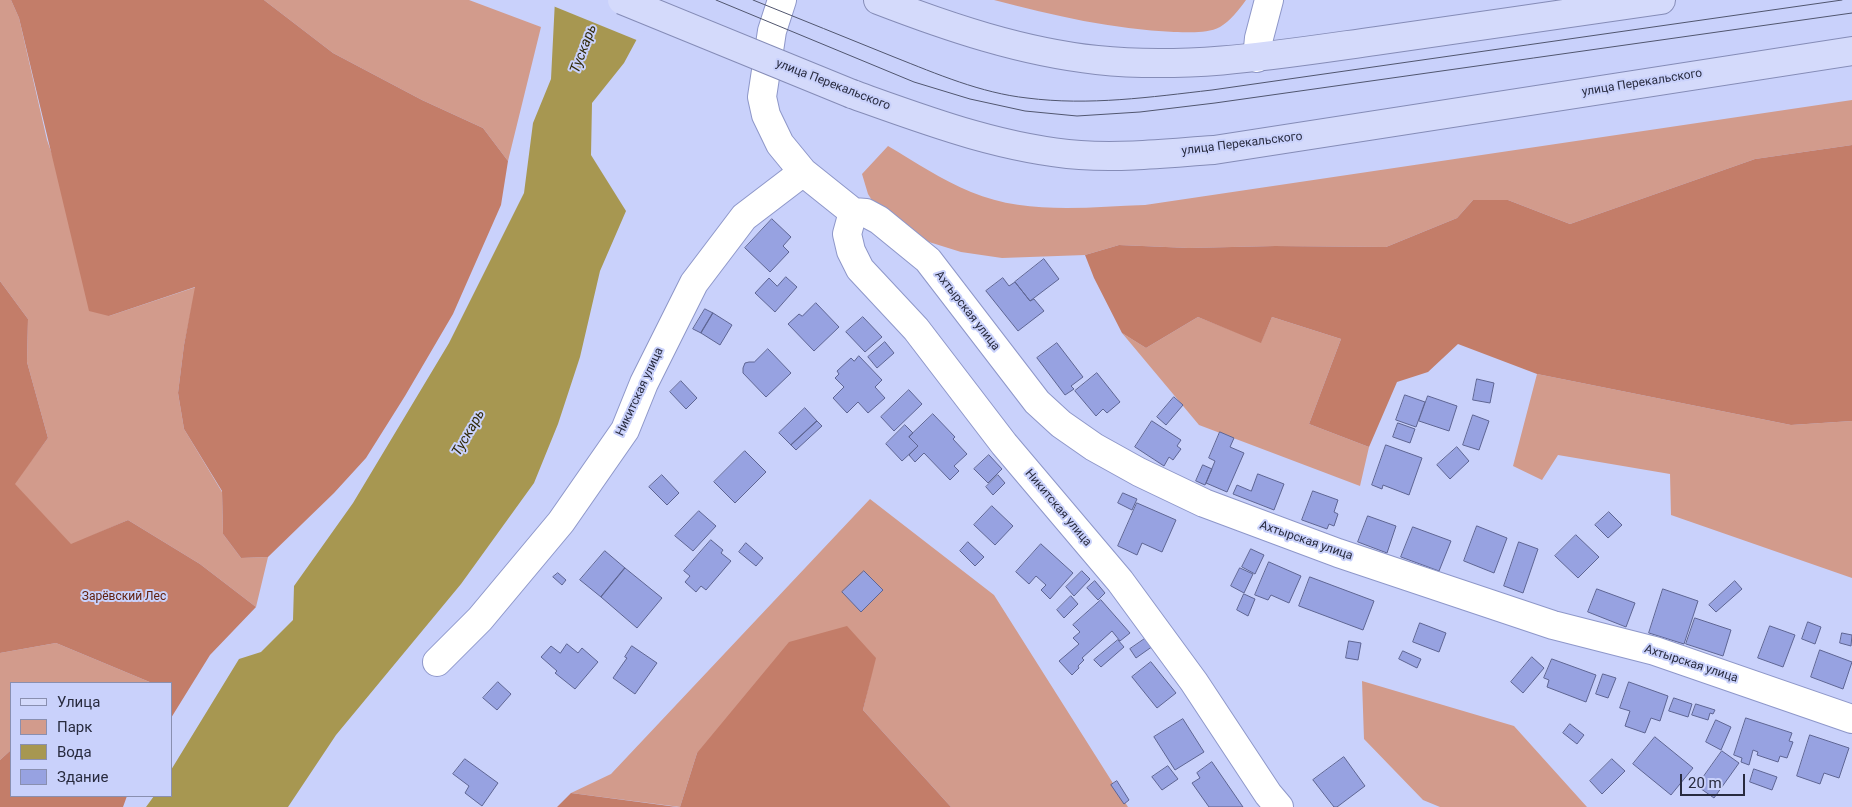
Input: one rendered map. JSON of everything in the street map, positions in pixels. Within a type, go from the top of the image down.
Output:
[{"type":"main road","name":"улица Перекальского","points":[[622,0],[852,94],[936,124],[1022,147],[1079,154],[1130,156],[1214,150],[1852,51]]},
{"type":"main road","points":[[880,1],[973,33],[1061,55],[1099,60],[1183,63],[1257,58],[1661,0]]},
{"type":"street","points":[[782,0],[772,31],[762,98],[766,115],[780,144],[803,172],[853,212]]},
{"type":"street","points":[[1257,58],[1259,38],[1269,0]]},
{"type":"street","name":"Никитская улица","points":[[437,662],[480,619],[549,537],[625,430],[644,383],[694,283],[744,217],[803,172]]},
{"type":"street","name":"Никитская улица","points":[[853,212],[847,234],[851,251],[860,269],[916,329],[1004,444],[1120,581],[1194,682],[1268,794],[1279,807]]},
{"type":"street","name":"Ахтырская улица","points":[[853,212],[866,213],[879,220],[928,260],[1037,402],[1061,424],[1094,447],[1139,472],[1204,503],[1338,553],[1553,625],[1656,651],[1852,719]]},
{"type":"green space","points":[[0,0],[11,0],[19,18],[47,140],[109,316],[196,287],[184,345],[178,393],[184,429],[222,492],[223,534],[241,558],[268,557],[256,607],[200,564],[128,520],[71,545],[14,484],[48,438],[27,362],[28,319],[0,281]]},
{"type":"green space","points":[[11,0],[264,0],[333,53],[422,100],[483,128],[508,161],[501,205],[453,314],[405,396],[366,458],[334,493],[268,557],[241,558],[223,534],[222,491],[184,429],[178,393],[184,345],[195,287],[109,316],[89,311],[19,18]]},
{"type":"green space","points":[[264,0],[469,0],[541,27],[508,161],[483,128],[422,100],[333,53]]},
{"type":"green space","points":[[994,0],[1246,0],[1234,15],[1220,27],[1203,32],[1174,32],[1106,25]]},
{"type":"green space","points":[[1852,100],[1852,145],[1755,159],[1570,224],[1508,200],[1473,200],[1457,218],[1386,247],[1275,246],[1189,248],[1119,245],[1085,255],[1002,258],[961,252],[929,242],[904,228],[878,210],[868,194],[862,174],[888,146],[971,192],[1013,204],[1057,208],[1145,205]]},
{"type":"green space","points":[[1852,145],[1852,421],[1791,425],[1537,374],[1458,344],[1428,372],[1397,382],[1369,447],[1309,424],[1341,339],[1272,317],[1261,343],[1198,317],[1146,348],[1122,333],[1094,278],[1085,255],[1119,245],[1189,248],[1275,246],[1386,247],[1457,218],[1473,200],[1508,200],[1570,224],[1755,159]]},
{"type":"green space","name":"Зарёвский Лес","points":[[0,281],[28,319],[27,362],[48,438],[15,484],[71,544],[128,520],[200,564],[256,607],[210,655],[172,716],[172,682],[150,682],[56,643],[0,653]]},
{"type":"green space","points":[[1198,317],[1261,342],[1272,317],[1341,339],[1309,424],[1369,447],[1360,486],[1199,425],[1122,333],[1146,348]]},
{"type":"green space","points":[[1537,374],[1791,425],[1852,421],[1852,578],[1671,515],[1670,474],[1558,455],[1542,480],[1513,466]]},
{"type":"green space","points":[[870,499],[994,595],[1128,807],[951,807],[863,710],[875,658],[697,753],[680,807],[571,793],[611,774]]},
{"type":"green space","points":[[847,626],[876,658],[863,710],[951,807],[680,807],[697,753],[789,642]]},
{"type":"green space","points":[[56,643],[150,682],[10,682],[10,751],[0,760],[0,653]]},
{"type":"green space","points":[[1362,681],[1514,726],[1587,807],[1440,807],[1423,800],[1364,739]]},
{"type":"green space","points":[[10,751],[10,797],[127,797],[123,807],[0,807],[0,760]]},
{"type":"green space","points":[[571,793],[677,807],[557,807]]},
{"type":"water","name":"Тускарь","points":[[555,0],[658,0],[624,63],[592,103],[591,155],[626,211],[600,271],[580,357],[558,424],[534,483],[461,584],[336,735],[288,807],[146,807],[153,797],[172,797],[172,768],[239,659],[261,652],[293,620],[294,586],[353,503],[449,343],[524,193],[533,123],[551,79]]},
{"type":"pier","points":[[553,0],[661,0],[639,41],[553,6]]},
{"type":"building","points":[[772,219],[791,237],[783,246],[789,252],[770,272],[745,248]]},
{"type":"building","points":[[1044,259],[1059,279],[1030,301],[1015,282]]},
{"type":"building","points":[[786,277],[797,287],[775,312],[755,293],[769,278],[777,286]]},
{"type":"building","points":[[1003,278],[1009,286],[1015,282],[1030,301],[1034,299],[1044,311],[1018,331],[986,291]]},
{"type":"building","points":[[816,303],[839,327],[814,351],[788,324],[799,314],[802,316]]},
{"type":"building","points":[[705,309],[713,313],[701,333],[693,329]]},
{"type":"building","points":[[713,313],[732,325],[720,345],[701,333]]},
{"type":"building","points":[[863,317],[882,337],[865,352],[846,332]]},
{"type":"building","points":[[885,342],[894,353],[877,368],[868,357]]},
{"type":"building","points":[[1057,343],[1083,377],[1071,386],[1074,389],[1065,395],[1037,358]]},
{"type":"building","points":[[768,349],[791,373],[766,397],[743,373],[743,368],[745,363],[754,362]]},
{"type":"building","points":[[859,356],[882,380],[875,387],[885,398],[868,413],[858,402],[847,413],[833,398],[844,387],[835,378],[839,374],[837,371],[851,358],[854,361]]},
{"type":"building","points":[[1097,373],[1120,402],[1107,413],[1103,409],[1096,416],[1075,391]]},
{"type":"building","points":[[1477,379],[1494,383],[1490,403],[1473,400]]},
{"type":"building","points":[[681,381],[697,398],[686,409],[670,392]]},
{"type":"building","points":[[909,390],[922,404],[894,431],[881,417]]},
{"type":"building","points":[[1405,395],[1425,402],[1416,427],[1396,420]]},
{"type":"building","points":[[1428,396],[1457,406],[1449,431],[1419,421]]},
{"type":"building","points":[[1174,397],[1183,405],[1166,425],[1157,417]]},
{"type":"building","points":[[805,408],[817,421],[791,445],[779,433]]},
{"type":"building","points":[[933,414],[955,437],[953,439],[967,454],[954,466],[959,471],[950,480],[924,453],[915,462],[909,455],[918,446],[909,437]]},
{"type":"building","points":[[1473,415],[1489,421],[1479,450],[1463,445]]},
{"type":"building","points":[[817,421],[822,426],[796,450],[791,445]]},
{"type":"building","points":[[1152,421],[1181,440],[1177,446],[1181,449],[1173,460],[1169,457],[1164,466],[1135,447]]},
{"type":"building","points":[[1398,423],[1415,429],[1410,443],[1393,437]]},
{"type":"building","points":[[905,425],[913,433],[909,437],[918,446],[902,461],[886,444]]},
{"type":"building","points":[[1220,432],[1234,438],[1230,447],[1244,453],[1227,492],[1206,483],[1215,461],[1209,458]]},
{"type":"building","points":[[1386,445],[1422,458],[1409,495],[1383,485],[1382,489],[1372,485]]},
{"type":"building","points":[[1457,447],[1469,461],[1450,479],[1437,465]]},
{"type":"building","points":[[745,451],[766,472],[735,503],[714,482]]},
{"type":"building","points":[[989,455],[1002,469],[988,483],[974,469]]},
{"type":"building","points":[[1203,465],[1212,469],[1205,485],[1196,481]]},
{"type":"building","points":[[1258,474],[1284,484],[1274,510],[1233,494],[1237,485],[1251,491]]},
{"type":"building","points":[[662,475],[679,493],[667,505],[649,487]]},
{"type":"building","points":[[998,475],[1005,483],[993,495],[986,487]]},
{"type":"building","points":[[1313,491],[1338,500],[1334,512],[1338,514],[1334,526],[1329,524],[1327,529],[1302,520]]},
{"type":"building","points":[[1123,493],[1137,499],[1132,510],[1118,503]]},
{"type":"building","points":[[1137,503],[1176,520],[1162,552],[1142,543],[1137,555],[1118,546]]},
{"type":"building","points":[[992,506],[1013,526],[995,545],[974,525]]},
{"type":"building","points":[[699,511],[716,526],[693,551],[675,536]]},
{"type":"building","points":[[1609,512],[1622,525],[1608,538],[1595,525]]},
{"type":"building","points":[[1368,516],[1396,526],[1387,553],[1358,542]]},
{"type":"building","points":[[1477,526],[1507,538],[1494,573],[1464,561]]},
{"type":"building","points":[[1413,527],[1451,541],[1439,571],[1401,557]]},
{"type":"building","points":[[1576,535],[1599,557],[1578,578],[1555,556]]},
{"type":"building","points":[[711,540],[723,550],[721,553],[731,561],[706,590],[701,586],[696,592],[685,582],[690,576],[684,571]]},
{"type":"building","points":[[968,542],[984,557],[975,566],[960,551]]},
{"type":"building","points":[[1519,542],[1538,549],[1523,593],[1504,586]]},
{"type":"building","points":[[746,543],[763,558],[756,566],[739,552]]},
{"type":"building","points":[[1041,544],[1073,573],[1050,599],[1041,590],[1046,585],[1036,576],[1029,584],[1016,572]]},
{"type":"building","points":[[1251,549],[1264,555],[1255,574],[1242,567]]},
{"type":"building","points":[[605,551],[625,568],[601,597],[580,580]]},
{"type":"building","points":[[1269,562],[1301,576],[1289,603],[1271,595],[1268,600],[1255,595]]},
{"type":"building","points":[[625,568],[662,598],[637,628],[601,597]]},
{"type":"building","points":[[1240,568],[1253,574],[1244,593],[1231,586]]},
{"type":"building","points":[[864,571],[883,590],[861,612],[842,592]]},
{"type":"building","points":[[1082,571],[1090,579],[1074,596],[1066,587]]},
{"type":"building","points":[[558,573],[566,580],[562,585],[553,577]]},
{"type":"building","points":[[1310,577],[1374,601],[1363,630],[1299,606]]},
{"type":"building","points":[[1095,581],[1105,593],[1098,600],[1087,588]]},
{"type":"building","points":[[1735,581],[1742,589],[1716,612],[1709,605]]},
{"type":"building","points":[[1597,589],[1635,603],[1626,627],[1588,612]]},
{"type":"building","points":[[1663,589],[1698,601],[1684,644],[1649,633]]},
{"type":"building","points":[[1244,594],[1255,599],[1248,616],[1237,610]]},
{"type":"building","points":[[1071,596],[1078,604],[1064,618],[1057,610]]},
{"type":"building","points":[[1101,600],[1130,633],[1120,641],[1112,631],[1082,658],[1084,660],[1072,675],[1059,661],[1079,644],[1073,638],[1080,632],[1073,625]]},
{"type":"building","points":[[1695,618],[1731,630],[1723,656],[1686,644]]},
{"type":"building","points":[[1808,622],[1821,627],[1815,644],[1802,639]]},
{"type":"building","points":[[1420,623],[1446,633],[1439,652],[1413,642]]},
{"type":"building","points":[[1770,626],[1795,635],[1783,667],[1758,658]]},
{"type":"building","points":[[1842,633],[1852,635],[1851,646],[1840,643]]},
{"type":"building","points":[[1146,638],[1153,646],[1136,658],[1130,649]]},
{"type":"building","points":[[1118,640],[1124,647],[1101,667],[1094,660]]},
{"type":"building","points":[[1349,641],[1361,643],[1358,660],[1346,658]]},
{"type":"building","points":[[567,644],[578,653],[582,648],[598,662],[575,689],[555,673],[557,671],[541,657],[551,646],[560,653]]},
{"type":"building","points":[[632,646],[657,663],[635,694],[613,678],[627,658],[625,657]]},
{"type":"building","points":[[1820,650],[1852,662],[1843,689],[1811,677]]},
{"type":"building","points":[[1403,651],[1421,659],[1417,668],[1399,659]]},
{"type":"building","points":[[1532,657],[1544,668],[1523,693],[1511,682]]},
{"type":"building","points":[[1552,659],[1596,675],[1586,702],[1547,687],[1549,680],[1544,678]]},
{"type":"building","points":[[1151,662],[1176,693],[1157,708],[1132,677]]},
{"type":"building","points":[[1603,674],[1616,678],[1608,698],[1596,694]]},
{"type":"building","points":[[498,682],[511,694],[497,710],[483,698]]},
{"type":"building","points":[[1629,682],[1668,696],[1660,721],[1651,718],[1645,733],[1625,726],[1630,711],[1620,708]]},
{"type":"building","points":[[1674,698],[1692,704],[1688,717],[1669,711]]},
{"type":"building","points":[[1696,704],[1715,710],[1713,714],[1710,713],[1708,720],[1692,715]]},
{"type":"building","points":[[1746,718],[1792,733],[1789,741],[1793,742],[1787,758],[1780,756],[1778,762],[1757,755],[1758,752],[1753,750],[1749,765],[1741,762],[1742,758],[1734,755]]},
{"type":"building","points":[[1183,719],[1204,752],[1175,770],[1154,737]]},
{"type":"building","points":[[1716,720],[1731,727],[1721,750],[1706,742]]},
{"type":"building","points":[[1570,724],[1584,735],[1577,744],[1563,733]]},
{"type":"building","points":[[1810,735],[1849,748],[1839,778],[1824,773],[1820,784],[1797,776]]},
{"type":"building","points":[[1655,737],[1693,768],[1671,795],[1633,764]]},
{"type":"building","points":[[1722,751],[1739,763],[1714,798],[1697,786]]},
{"type":"building","points":[[1344,757],[1365,786],[1337,807],[1334,807],[1313,780]]},
{"type":"building","points":[[465,759],[498,783],[482,806],[465,793],[469,786],[453,774]]},
{"type":"building","points":[[1612,759],[1625,771],[1602,794],[1590,781]]},
{"type":"building","points":[[1212,762],[1243,807],[1209,807],[1192,783],[1200,778],[1197,773]]},
{"type":"building","points":[[1168,766],[1178,779],[1162,790],[1152,777]]},
{"type":"building","points":[[1754,769],[1777,777],[1772,790],[1750,782]]},
{"type":"building","points":[[1117,781],[1129,800],[1124,804],[1111,785]]},
{"type":"tram line","points":[[716,0],[914,82],[970,99],[1025,111],[1077,116],[1140,112],[1215,103],[1852,13]]},
{"type":"tram line","points":[[753,0],[959,82],[1010,96],[1073,101],[1120,100],[1212,90],[1842,0]]}]
